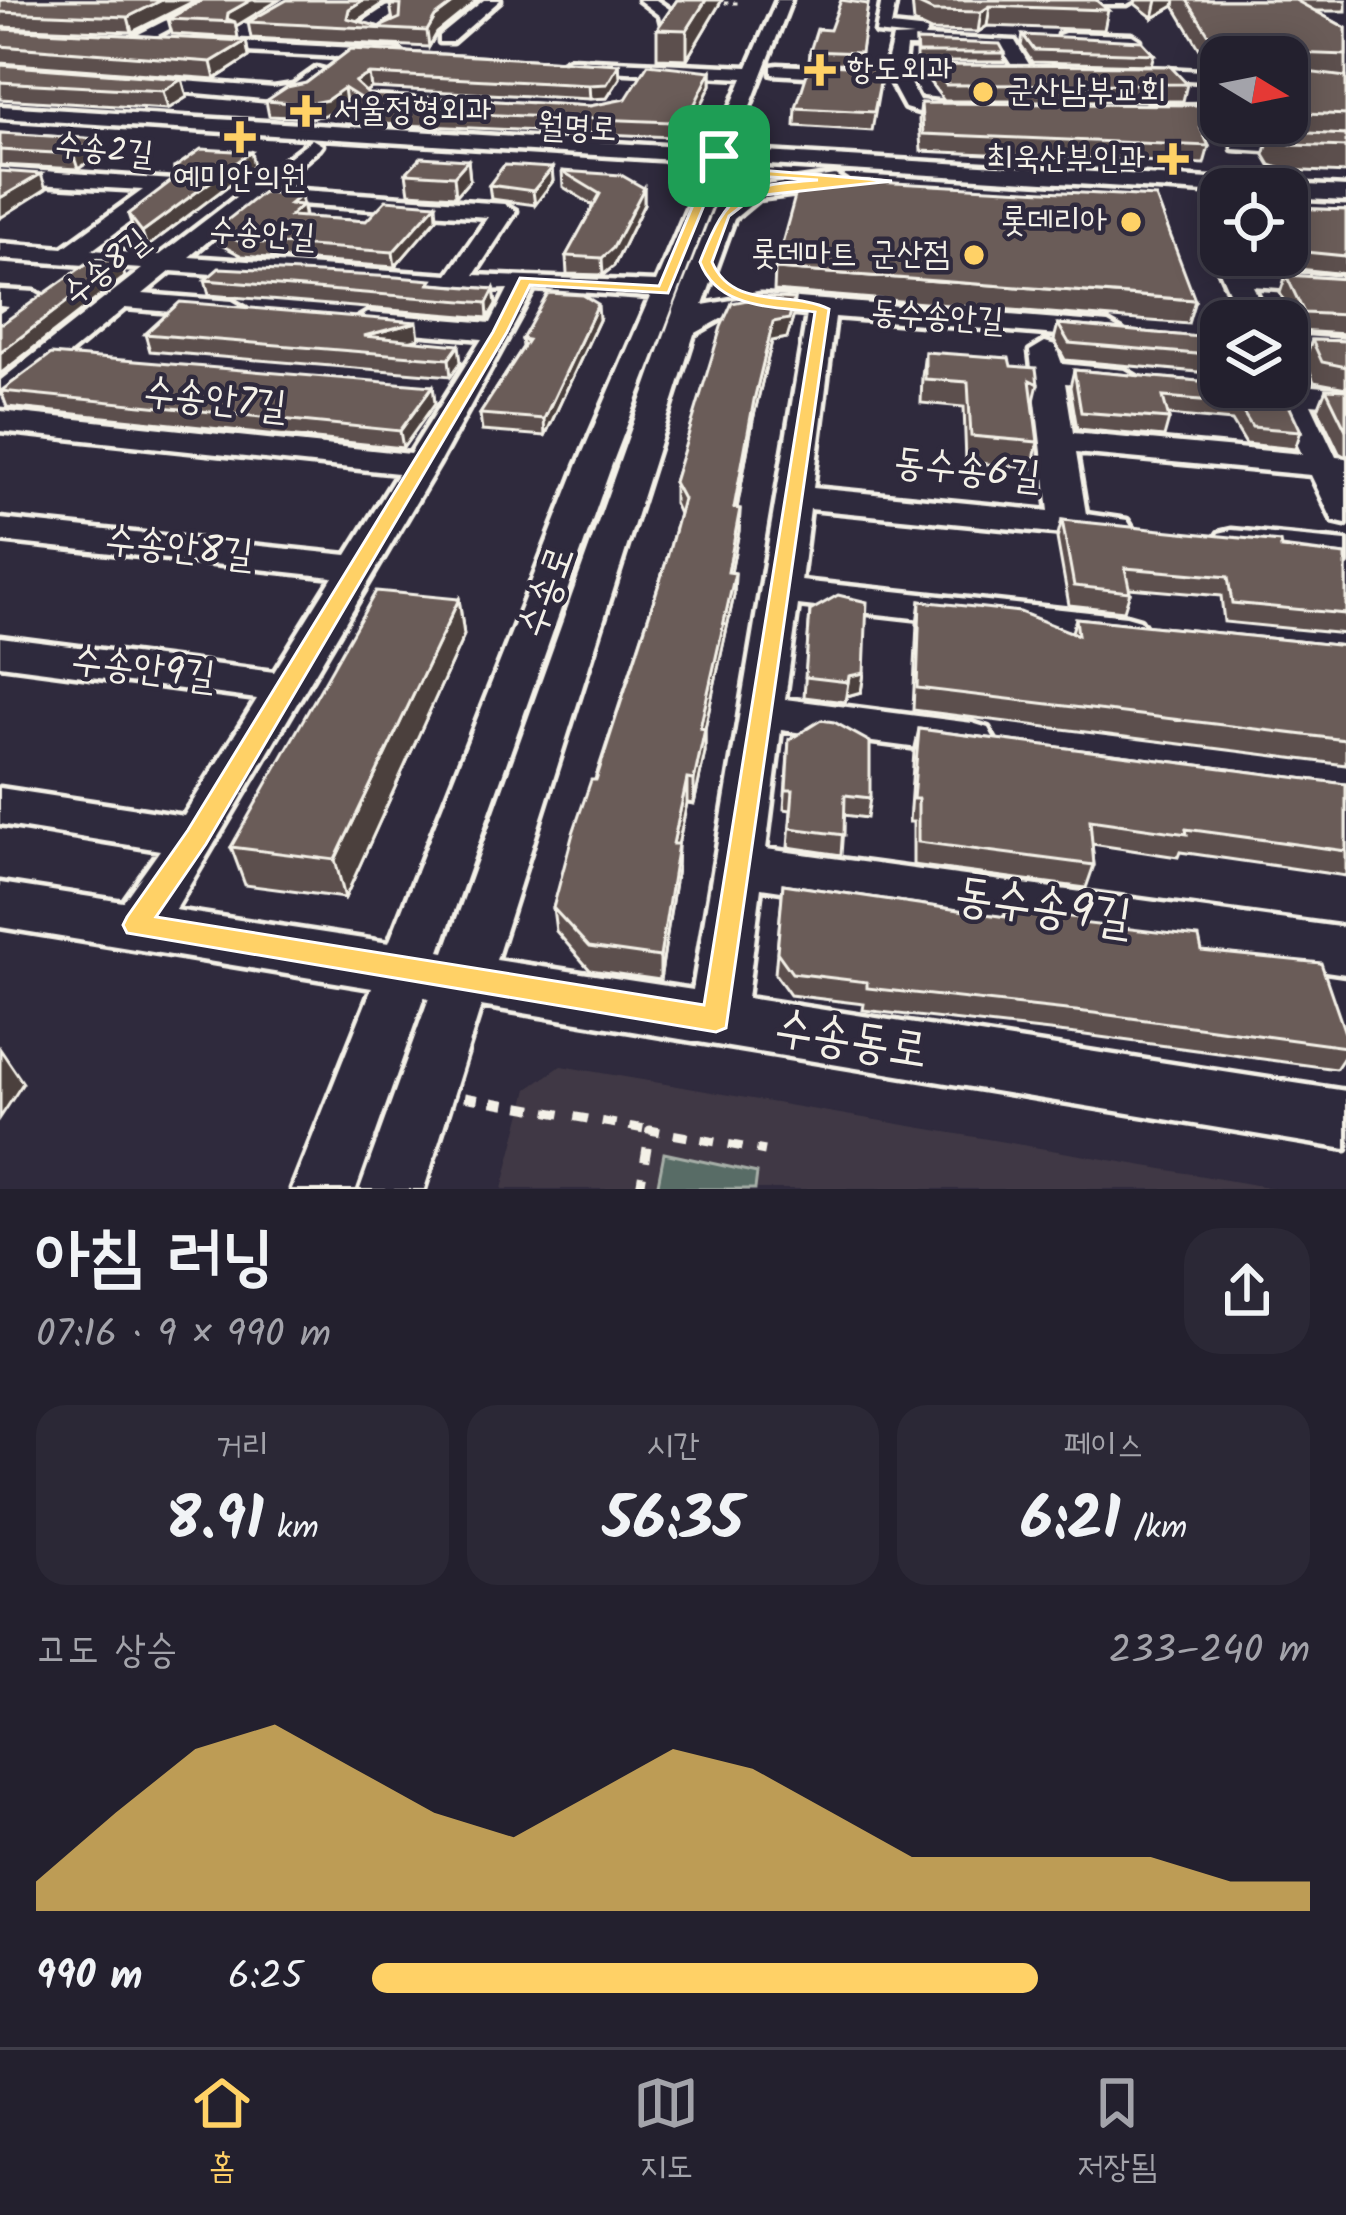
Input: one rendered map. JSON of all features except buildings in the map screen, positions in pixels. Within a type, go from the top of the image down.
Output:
[{"type":"street","points":[[89,40],[168,25],[218,0]]},
{"type":"street","points":[[394,27],[380,34],[360,31],[406,0]]},
{"type":"street","points":[[446,38],[494,0]]},
{"type":"street","points":[[646,0],[667,14],[669,25]]},
{"type":"street","name":"수송로","points":[[767,72],[784,0]]},
{"type":"street","name":"수송로","points":[[324,1189],[664,290],[800,0]]},
{"type":"street","points":[[1039,0],[1042,19]]},
{"type":"street","points":[[1049,0],[1127,0]]},
{"type":"street","points":[[1085,1],[1166,72]]},
{"type":"street","points":[[864,6],[888,3],[882,30],[937,25],[1036,37],[1132,40]]},
{"type":"street","points":[[540,63],[767,72],[901,70],[1022,68],[1010,45],[995,32],[898,41],[901,70],[912,104],[940,112],[987,112]]},
{"type":"street","points":[[0,111],[135,33],[421,57],[405,70]]},
{"type":"street","points":[[22,74],[274,94],[299,90],[349,53]]},
{"type":"street","points":[[628,87],[640,68]]},
{"type":"street","points":[[1097,71],[1200,75]]},
{"type":"street","points":[[320,138],[357,109]]},
{"type":"street","name":"월명로","points":[[0,111],[568,161],[1200,186]]},
{"type":"street","points":[[1127,112],[1200,112]]},
{"type":"street","name":"월명로","points":[[0,126],[623,150],[724,169]]},
{"type":"street","name":"수송8길","points":[[0,395],[320,138]]},
{"type":"street","points":[[623,150],[693,139],[724,169],[739,199],[769,188],[878,173]]},
{"type":"street","points":[[1251,168],[1240,146],[1346,150]]},
{"type":"street","points":[[724,169],[786,148],[878,173]]},
{"type":"street","points":[[568,161],[656,177]]},
{"type":"street","name":"수송로","points":[[392,1189],[706,262],[724,169]]},
{"type":"street","name":"월명로","points":[[878,173],[1200,201]]},
{"type":"street","name":"수송2길","points":[[0,175],[165,185],[68,256]]},
{"type":"street","points":[[1308,192],[1346,194]]},
{"type":"street","points":[[252,194],[504,212],[455,283]]},
{"type":"street","points":[[1308,208],[1346,210]]},
{"type":"street","name":"수송안길","points":[[0,251],[455,283],[525,281],[664,290]]},
{"type":"street","points":[[706,262],[722,288],[761,303]]},
{"type":"street","points":[[1295,276],[1346,284]]},
{"type":"street","points":[[136,925],[197,837],[421,465],[452,390],[500,332],[525,281]]},
{"type":"street","points":[[0,298],[35,301],[0,326]]},
{"type":"street","points":[[123,299],[264,312]]},
{"type":"street","points":[[681,332],[701,314],[717,308],[761,303]]},
{"type":"street","name":"동수송안길","points":[[761,303],[1131,333]]},
{"type":"street","points":[[716,1019],[823,309]]},
{"type":"street","points":[[335,318],[500,332]]},
{"type":"street","name":"동수송안길","points":[[1041,326],[1069,524]]},
{"type":"street","points":[[1308,345],[1346,348]]},
{"type":"street","points":[[49,356],[95,360]]},
{"type":"street","points":[[1048,372],[1158,382]]},
{"type":"street","points":[[1308,393],[1346,398]]},
{"type":"street","points":[[1299,408],[1336,467],[1346,513]]},
{"type":"street","name":"수송안7길","points":[[0,421],[421,465]]},
{"type":"street","points":[[1058,441],[1336,467]]},
{"type":"street","name":"동수송6길","points":[[796,497],[1138,531]]},
{"type":"street","name":"수송안8길","points":[[0,530],[358,568]]},
{"type":"street","points":[[1208,538],[1346,552]]},
{"type":"street","points":[[781,591],[1157,632]]},
{"type":"street","name":"수송안9길","points":[[0,651],[286,688]]},
{"type":"street","points":[[762,712],[1019,745]]},
{"type":"street","points":[[0,806],[197,837]]},
{"type":"street","name":"동수송9길","points":[[739,866],[1346,951]]},
{"type":"street","name":"수송동로","points":[[0,905],[1346,1120]]},
{"type":"path","points":[[697,2],[741,4]]},
{"type":"path","points":[[425,1090],[765,1150]]},
{"type":"path","points":[[640,1189],[650,1130]]},
{"type":"shaded area","points":[[561,1066],[1279,1189],[502,1189],[528,1089]]},
{"type":"green space","points":[[664,1153],[757,1173],[755,1189],[657,1189]]},
{"type":"place","name":"항도외과","points":[[820,70]]},
{"type":"place","name":"군산남부교회","points":[[983,92]]},
{"type":"place","name":"서울정형외과","points":[[306,111]]},
{"type":"place","name":"예미안의원","points":[[240,137]]},
{"type":"place","name":"최욱산부인과","points":[[1173,159]]},
{"type":"place","name":"롯데리아","points":[[1131,222]]},
{"type":"place","name":"롯데마트 군산점","points":[[974,255]]},
{"type":"route","points":[[719,156],[745,157],[740,172],[886,181],[811,184],[752,193],[724,215],[706,262],[722,288],[739,297],[823,309],[716,1019],[136,925],[197,837],[500,332],[525,281],[664,290],[719,156]]}]
